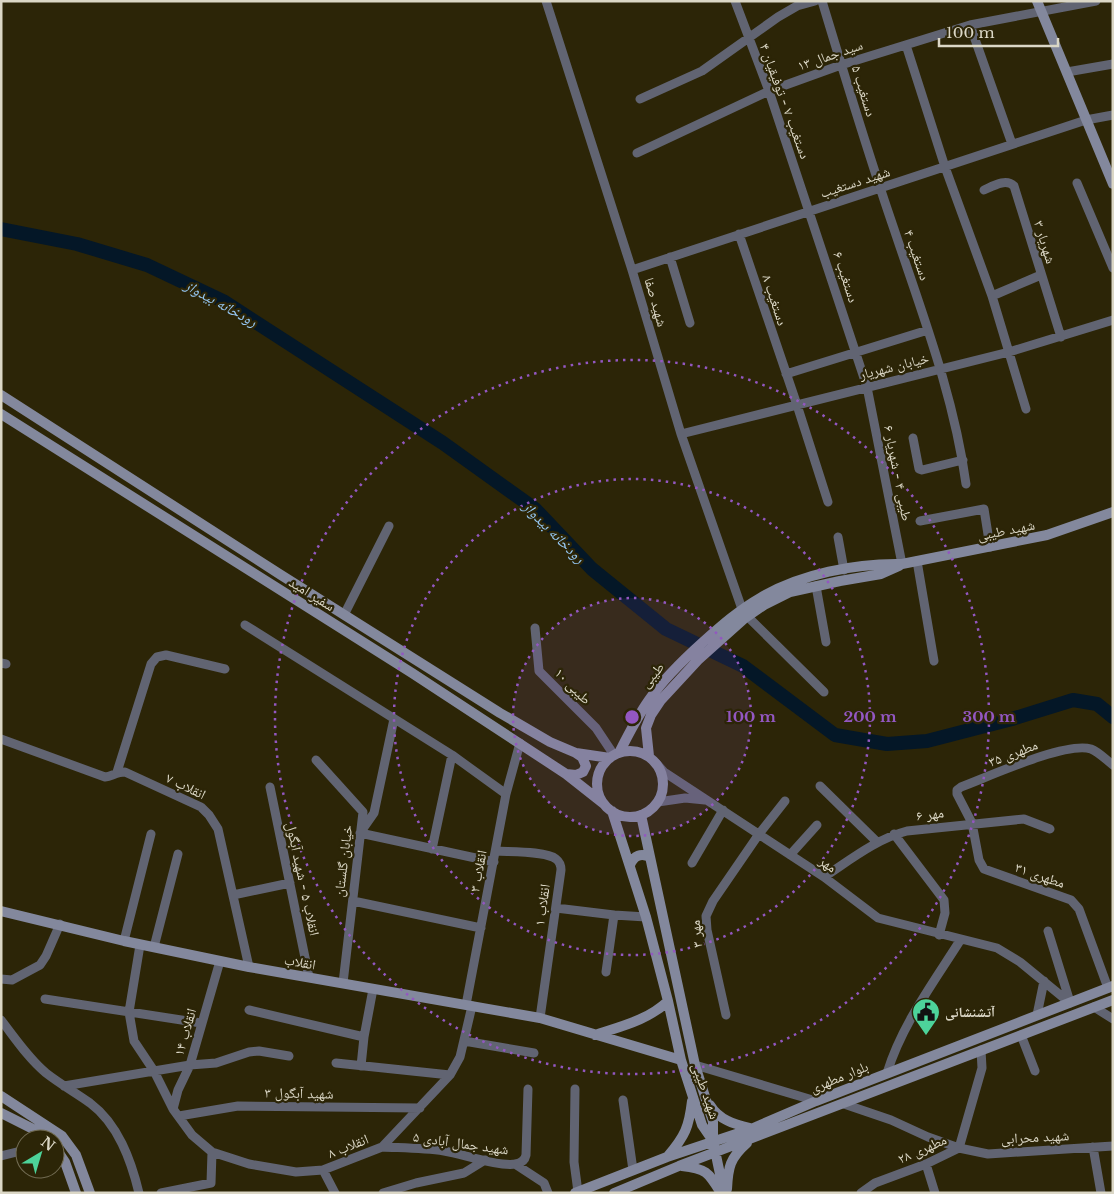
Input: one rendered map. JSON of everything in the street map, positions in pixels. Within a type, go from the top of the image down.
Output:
[{"type":"street","name":"شهید صفا","points":[[546,1],[632,270],[681,434],[745,613]]},
{"type":"street","name":"دستغیب ۷ - توفیقیان ۴","points":[[734,1],[769,91],[810,211]]},
{"type":"street","points":[[640,99],[702,72],[778,17],[797,6],[815,1]]},
{"type":"street","name":"دستغیب ۵","points":[[822,1],[880,188]]},
{"type":"street","points":[[1037,1],[1113,184]]},
{"type":"street","name":"سید جمال ۱۳","points":[[637,153],[769,91],[841,65],[970,25],[1096,1]]},
{"type":"street","points":[[970,25],[1012,144]]},
{"type":"street","points":[[906,45],[945,166],[992,296],[1026,409]]},
{"type":"street","points":[[1067,72],[1113,64]]},
{"type":"street","name":"شهید دستغیب","points":[[632,270],[1086,120],[1113,115]]},
{"type":"street","name":"شهریار ۳","points":[[984,190],[1006,182],[1010,182],[1014,186],[1061,337]]},
{"type":"street","points":[[1077,183],[1113,268]]},
{"type":"street","name":"دستغیب ۴","points":[[880,188],[941,369],[963,460],[966,484]]},
{"type":"street","name":"دستغیب ۶","points":[[810,211],[867,387]]},
{"type":"street","name":"دستغیب ۸","points":[[739,234],[828,502]]},
{"type":"street","points":[[670,257],[690,322]]},
{"type":"street","points":[[992,296],[1041,275]]},
{"type":"street","name":"خیابان شهریار","points":[[681,434],[1009,352],[1113,320]]},
{"type":"street","points":[[786,374],[928,330]]},
{"type":"street","name":"طیبی ۴ - شهریار ۶","points":[[867,387],[902,564]]},
{"type":"street","name":"سفیر امید","points":[[1,395],[500,713],[550,742],[576,752],[614,755]]},
{"type":"street","name":"سفیر امید","points":[[1,414],[412,672],[566,774],[608,808]]},
{"type":"street","points":[[913,438],[919,469],[963,460]]},
{"type":"street","points":[[920,521],[984,509],[990,547]]},
{"type":"street","name":"شهید طیبی","points":[[724,630],[745,613],[760,597],[787,584],[844,570],[878,564],[902,564],[1047,535],[1113,512]]},
{"type":"street","points":[[344,615],[389,526]]},
{"type":"street","points":[[838,537],[844,570]]},
{"type":"street","points":[[917,561],[934,660]]},
{"type":"street","name":"شهید طیبی","points":[[745,613],[790,592],[882,574],[902,564]]},
{"type":"street","points":[[816,586],[826,642]]},
{"type":"street","points":[[745,613],[824,692]]},
{"type":"street","points":[[245,625],[452,755],[506,794]]},
{"type":"street","name":"طیبی ۱۰","points":[[535,628],[539,671],[596,728],[614,755]]},
{"type":"street","name":"طیبی","points":[[614,755],[636,719],[665,678],[695,656],[724,630]]},
{"type":"street","points":[[117,772],[150,664],[157,657],[166,655],[225,668]]},
{"type":"street","name":"طیبی","points":[[652,760],[646,728],[651,715],[695,656]]},
{"type":"street","points":[[394,719],[374,813],[360,833],[494,862]]},
{"type":"street","name":"انقلاب ۷","points":[[1,739],[105,777],[112,776],[117,772],[125,772],[201,807],[218,829],[249,967]]},
{"type":"street","name":"انقلاب ۳","points":[[469,1006],[481,928],[506,794],[520,743]]},
{"type":"street","name":"مطهری ۳۵","points":[[972,824],[958,798],[957,790],[961,787],[1049,754],[1068,749],[1082,748],[1092,750],[1113,765]]},
{"type":"street","points":[[629,751],[639,752],[652,760],[661,772],[663,782],[662,793],[658,802],[650,810],[631,817],[621,815],[608,808],[599,795],[598,780],[603,765],[614,755],[629,751]]},
{"type":"street","points":[[566,774],[576,775],[583,772],[586,766],[576,752]]},
{"type":"street","points":[[432,849],[452,755]]},
{"type":"street","name":"خیابان گلستان","points":[[316,760],[363,812],[343,983]]},
{"type":"street","name":"مهر","points":[[652,760],[664,772],[824,877],[878,918],[997,948],[1044,980],[1070,1003]]},
{"type":"street","points":[[820,786],[877,842]]},
{"type":"street","name":"انقلاب ۵ - شهید آبگول","points":[[270,787],[309,977]]},
{"type":"street","points":[[658,802],[685,798],[708,800]]},
{"type":"street","name":"مهر ۳","points":[[726,1015],[707,930],[706,916],[713,901],[758,834],[784,801]]},
{"type":"street","name":"شهید طیبی","points":[[608,808],[630,865],[646,917],[681,1060],[702,1126],[713,1142]]},
{"type":"street","points":[[692,863],[722,810]]},
{"type":"street","name":"شهید طیبی","points":[[640,815],[696,1064],[713,1122],[713,1142]]},
{"type":"street","name":"مهر ۶","points":[[824,877],[877,842],[906,831],[1024,819],[1050,829]]},
{"type":"street","name":"مطهری ۳۱","points":[[972,824],[979,860],[984,870],[1071,900],[1075,904],[1079,909],[1110,987]]},
{"type":"street","points":[[790,855],[817,825]]},
{"type":"street","points":[[124,941],[151,834]]},
{"type":"street","points":[[894,834],[944,900],[946,906],[945,914],[938,934]]},
{"type":"street","name":"انقلاب ۱","points":[[496,851],[544,854],[558,860],[562,870],[540,1018]]},
{"type":"street","points":[[154,947],[178,854]]},
{"type":"street","points":[[630,865],[638,855],[650,857]]},
{"type":"street","points":[[233,895],[290,883]]},
{"type":"street","points":[[353,901],[481,928]]},
{"type":"street","points":[[556,908],[614,916],[646,917]]},
{"type":"street","name":"انقلاب","points":[[1,911],[124,941],[249,967],[540,1018],[681,1060]]},
{"type":"street","points":[[606,972],[614,916]]},
{"type":"street","points":[[1,979],[12,980],[40,965],[60,924]]},
{"type":"street","points":[[1048,931],[1070,1003]]},
{"type":"street","points":[[887,1073],[892,1056],[912,1016],[961,939]]},
{"type":"street","name":"انقلاب ۸","points":[[140,944],[129,1012],[134,1041],[154,1071],[176,1113],[192,1135],[212,1152],[249,1164],[296,1172],[323,1170],[382,1147],[450,1075],[460,1057],[469,1006]]},
{"type":"street","name":"انقلاب ۱۴","points":[[176,1113],[181,1082],[190,1064],[220,961]]},
{"type":"street","points":[[1038,1015],[1044,980]]},
{"type":"street","name":"بلوار مطهری","points":[[614,1193],[715,1153],[816,1101],[1110,987]]},
{"type":"street","points":[[361,1066],[373,988]]},
{"type":"street","points":[[44,999],[202,1024]]},
{"type":"street","name":"بلوار مطهری","points":[[576,1192],[666,1157],[713,1142],[752,1134],[844,1104],[1113,1000]]},
{"type":"street","points":[[595,1035],[647,1017],[668,1001]]},
{"type":"street","points":[[1094,1007],[1113,1019]]},
{"type":"street","points":[[249,1010],[364,1037]]},
{"type":"street","points":[[1,1020],[34,1061],[64,1086],[101,1112],[120,1138],[135,1176],[139,1193]]},
{"type":"street","points":[[1021,1035],[1035,1071]]},
{"type":"street","points":[[464,1041],[534,1054]]},
{"type":"street","name":"مطهری ۲۸","points":[[861,1193],[875,1183],[926,1164],[958,1148],[982,1068],[982,1050]]},
{"type":"street","points":[[64,1086],[190,1064],[216,1063],[241,1054],[259,1051],[289,1056]]},
{"type":"street","points":[[939,1053],[944,1064]]},
{"type":"street","points":[[336,1064],[450,1075]]},
{"type":"street","points":[[696,1064],[816,1101]]},
{"type":"street","name":"شهید جمال آبادی ۵","points":[[382,1147],[443,1151],[515,1164],[525,1159],[526,1155],[528,1089]]},
{"type":"street","points":[[575,1089],[574,1162],[576,1192]]},
{"type":"street","points":[[704,1092],[712,1108],[721,1117],[752,1134],[733,1158],[728,1170],[724,1193]]},
{"type":"street","points":[[1,1096],[62,1136],[76,1155],[90,1193]]},
{"type":"street","points":[[693,1097],[687,1130],[681,1141],[666,1157],[674,1168],[699,1168],[707,1172],[724,1193]]},
{"type":"street","points":[[623,1100],[633,1170]]},
{"type":"street","name":"شهید محرابی","points":[[844,1104],[891,1120],[958,1148],[988,1154],[1113,1146]]},
{"type":"street","name":"شهید آبگول ۳","points":[[176,1113],[238,1106],[420,1108]]},
{"type":"street","points":[[1,1113],[33,1129]]},
{"type":"street","points":[[713,1142],[724,1193]]},
{"type":"street","points":[[1093,1147],[1101,1193]]},
{"type":"street","points":[[1,1156],[15,1152]]},
{"type":"street","points":[[161,1193],[210,1183],[212,1152]]},
{"type":"street","points":[[383,1193],[416,1183],[464,1173],[485,1160]]},
{"type":"street","points":[[65,1162],[76,1193]]},
{"type":"street","points":[[515,1164],[544,1183],[548,1193]]},
{"type":"street","points":[[926,1164],[935,1193]]},
{"type":"street","points":[[323,1170],[335,1193]]},
{"type":"waterway","name":"رودخانه بیدواز","points":[[1,229],[77,244],[147,265],[223,301],[443,443],[535,509],[592,569],[666,629],[743,666],[835,735],[887,744],[927,741],[1012,719],[1073,700],[1097,704],[1113,717]]},
{"type":"place","name":"آتشنشانی","points":[[926,1036]]}]
